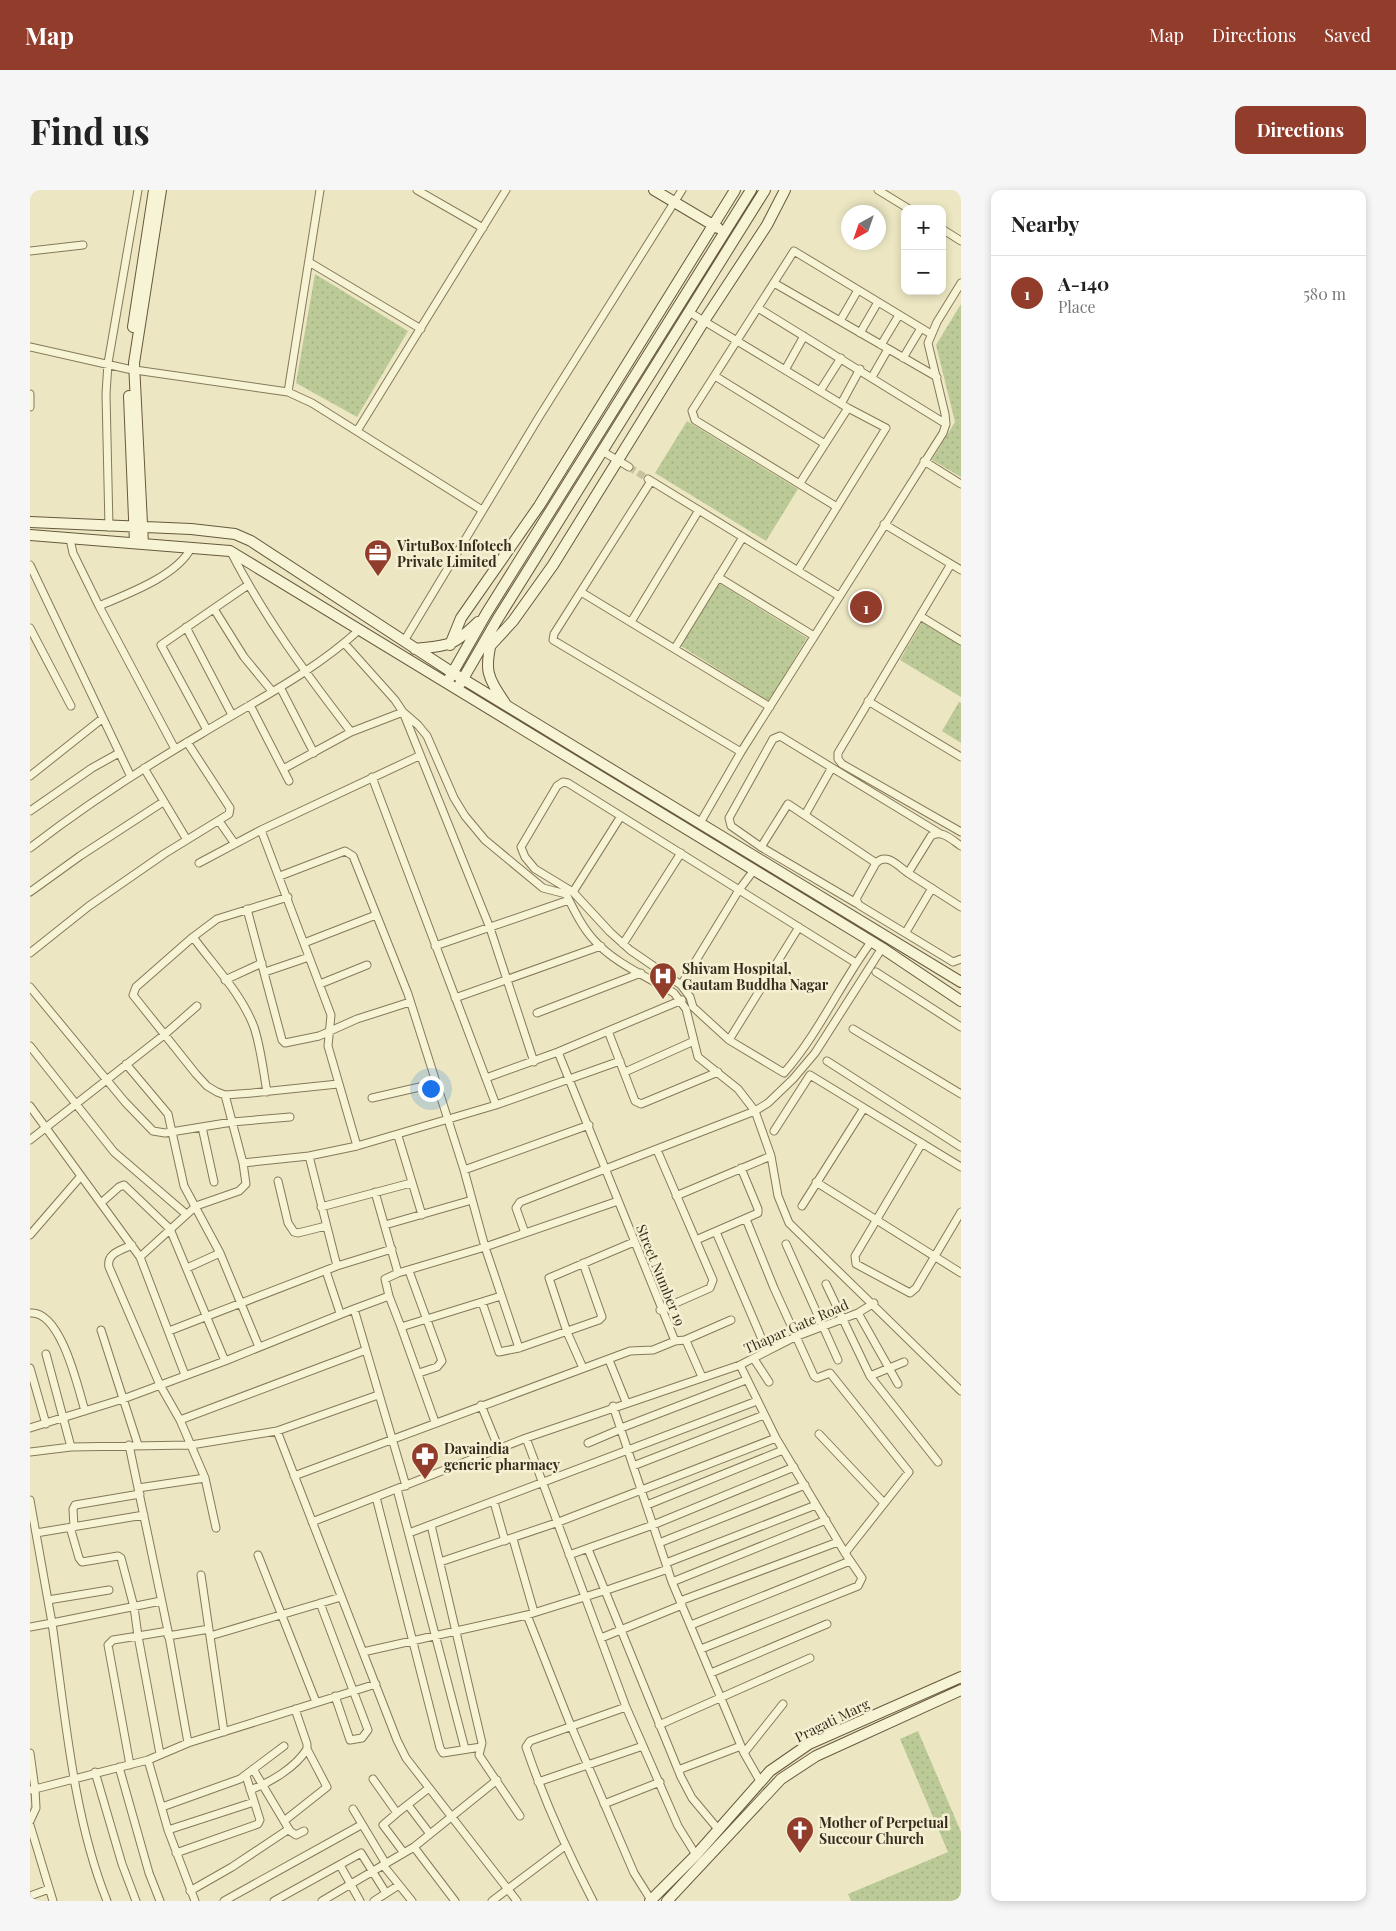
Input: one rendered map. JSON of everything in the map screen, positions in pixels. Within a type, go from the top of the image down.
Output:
[{"type":"street","points":[[109,527],[106,394],[108,363],[138,190]]},
{"type":"street","points":[[139,543],[131,369],[154,190]]},
{"type":"street","points":[[131,369],[161,190]]},
{"type":"street","points":[[288,392],[320,190]]},
{"type":"street","points":[[417,190],[483,228]]},
{"type":"street","points":[[357,431],[506,190]]},
{"type":"street","points":[[654,190],[753,248]]},
{"type":"street","points":[[404,641],[482,510],[682,190]]},
{"type":"street","points":[[450,645],[461,618],[540,506],[735,190]]},
{"type":"street","points":[[450,678],[486,614],[751,190]]},
{"type":"street","points":[[457,689],[497,620],[765,190]]},
{"type":"street","points":[[491,645],[514,621],[536,592],[704,321],[753,248],[785,190]]},
{"type":"street","points":[[878,190],[902,205]]},
{"type":"street","points":[[946,232],[961,241]]},
{"type":"street","points":[[30,251],[83,245]]},
{"type":"street","points":[[837,506],[693,416],[692,412],[794,252],[931,334]]},
{"type":"street","points":[[309,262],[420,329]]},
{"type":"street","points":[[774,283],[937,377]]},
{"type":"street","points":[[700,823],[741,752],[946,424],[928,343],[931,334],[961,284]]},
{"type":"street","points":[[840,321],[858,290]]},
{"type":"street","points":[[860,333],[878,302]]},
{"type":"street","points":[[758,308],[860,369],[946,424]]},
{"type":"street","points":[[689,312],[820,392],[886,428],[798,570]]},
{"type":"street","points":[[872,377],[899,315]]},
{"type":"street","points":[[903,358],[921,328]]},
{"type":"street","points":[[785,370],[804,336]]},
{"type":"street","points":[[30,347],[131,369],[288,392],[312,403],[482,510]]},
{"type":"street","points":[[820,392],[840,358]]},
{"type":"street","points":[[800,483],[825,444],[860,369]]},
{"type":"street","points":[[715,376],[825,444]]},
{"type":"street","points":[[30,394],[30,407]]},
{"type":"street","points":[[602,451],[629,467]]},
{"type":"street","points":[[924,461],[961,484]]},
{"type":"street","points":[[741,752],[553,640],[554,634],[650,480],[839,596]]},
{"type":"street","points":[[631,622],[699,510]]},
{"type":"street","points":[[30,522],[235,534],[251,541],[404,641],[450,678],[457,689],[882,948],[957,999],[961,982],[463,680],[450,678],[360,630],[230,551],[30,535]]},
{"type":"street","points":[[884,524],[961,570]]},
{"type":"street","points":[[674,648],[743,537]]},
{"type":"street","points":[[70,539],[73,554],[175,749]]},
{"type":"street","points":[[99,606],[166,574],[187,556],[191,548]]},
{"type":"street","points":[[230,551],[248,586],[305,673],[351,732]]},
{"type":"street","points":[[951,564],[838,753],[838,759],[842,764],[960,830]]},
{"type":"street","points":[[30,565],[131,777]]},
{"type":"street","points":[[718,577],[814,636]]},
{"type":"street","points":[[207,730],[161,645],[248,586]]},
{"type":"street","points":[[581,592],[770,706]]},
{"type":"street","points":[[214,609],[239,651],[272,691]]},
{"type":"street","points":[[415,649],[450,645],[459,640],[486,614]]},
{"type":"street","points":[[920,616],[961,641]]},
{"type":"street","points":[[497,620],[487,657],[488,678],[507,706]]},
{"type":"street","points":[[186,627],[232,715]]},
{"type":"street","points":[[30,628],[33,642],[71,706]]},
{"type":"street","points":[[30,848],[90,803],[144,768],[305,673],[345,644],[360,630]]},
{"type":"street","points":[[345,644],[395,700],[403,712],[490,928],[534,1062]]},
{"type":"street","points":[[280,687],[314,753]]},
{"type":"street","points":[[868,702],[961,757]]},
{"type":"street","points":[[250,705],[289,781]]},
{"type":"street","points":[[283,769],[351,732],[403,712]]},
{"type":"street","points":[[403,712],[418,724],[427,736],[454,798],[465,816],[485,840],[543,888],[566,894],[582,924],[601,946],[682,1000]]},
{"type":"street","points":[[30,776],[104,718]]},
{"type":"street","points":[[961,846],[831,769],[780,736],[773,739],[729,818],[731,826],[761,847],[906,932],[953,962],[961,959]]},
{"type":"street","points":[[30,953],[89,906],[229,814],[230,808],[187,742]]},
{"type":"street","points":[[30,811],[92,768],[119,753]]},
{"type":"street","points":[[199,863],[261,830],[420,756]]},
{"type":"street","points":[[144,768],[187,840]]},
{"type":"street","points":[[805,815],[831,769]]},
{"type":"street","points":[[372,777],[496,1105]]},
{"type":"street","points":[[856,963],[568,783],[563,782],[557,786],[521,847],[525,857],[535,869],[573,892],[623,944],[681,985],[690,997],[693,1007],[729,1040],[784,1073],[804,1050],[856,963],[871,942]]},
{"type":"street","points":[[30,892],[80,856],[163,802]]},
{"type":"street","points":[[761,847],[788,804],[876,863]]},
{"type":"street","points":[[573,892],[621,816]]},
{"type":"street","points":[[219,821],[235,844]]},
{"type":"street","points":[[261,830],[288,896],[331,1015],[328,1046],[358,1146]]},
{"type":"street","points":[[710,844],[716,833]]},
{"type":"street","points":[[908,873],[931,836],[939,833]]},
{"type":"street","points":[[280,876],[345,851],[349,852],[410,1002],[464,1170],[485,1247],[519,1348]]},
{"type":"street","points":[[623,944],[681,853]]},
{"type":"street","points":[[856,903],[876,863],[885,858],[959,905],[961,897]]},
{"type":"street","points":[[681,985],[739,890],[754,870]]},
{"type":"street","points":[[906,932],[932,888]]},
{"type":"street","points":[[288,896],[218,919],[193,937],[133,991],[135,999],[207,1086],[225,1095],[338,1084]]},
{"type":"street","points":[[435,946],[569,900]]},
{"type":"street","points":[[247,909],[282,1040],[285,1043],[330,1033],[357,1019],[410,1002]]},
{"type":"street","points":[[304,943],[376,915]]},
{"type":"street","points":[[729,1040],[799,927]]},
{"type":"street","points":[[193,937],[240,1000],[253,1026],[260,1047],[267,1092]]},
{"type":"street","points":[[455,998],[601,946]]},
{"type":"street","points":[[526,1233],[516,1208],[520,1202],[607,1170],[755,1111],[768,1103],[793,1079],[815,1053],[882,948]]},
{"type":"street","points":[[265,972],[310,957]]},
{"type":"street","points":[[226,980],[262,963]]},
{"type":"street","points":[[320,984],[367,965]]},
{"type":"street","points":[[876,972],[961,1027]]},
{"type":"street","points":[[537,1013],[641,973]]},
{"type":"street","points":[[30,988],[144,1124],[153,1131],[174,1131],[232,1122],[290,1117]]},
{"type":"street","points":[[486,1078],[534,1062],[682,1000]]},
{"type":"street","name":"Thapar Gate Road","points":[[312,1522],[526,1438],[614,1406],[740,1365],[796,1337],[842,1320],[874,1303],[799,1234],[790,1223],[778,1196],[771,1156],[755,1111],[738,1089],[698,1057],[682,1000]]},
{"type":"street","points":[[30,1140],[197,1006]]},
{"type":"street","points":[[853,1029],[961,1094]]},
{"type":"street","points":[[608,1031],[636,1101],[641,1104],[718,1072]]},
{"type":"street","points":[[624,1072],[694,1041]]},
{"type":"street","points":[[30,1046],[123,1162],[186,1214]]},
{"type":"street","name":"Street Number 19","points":[[558,1052],[607,1170],[660,1310],[675,1341],[685,1340],[702,1377]]},
{"type":"street","points":[[243,1163],[309,1156],[398,1136],[496,1105],[620,1061]]},
{"type":"street","points":[[827,1061],[961,1147]]},
{"type":"street","points":[[126,1064],[164,1109],[174,1131],[184,1186],[220,1253],[259,1347]]},
{"type":"street","points":[[774,1131],[810,1075],[961,1167]]},
{"type":"street","points":[[372,1098],[437,1084]]},
{"type":"street","points":[[140,1257],[196,1206],[244,1188],[246,1184],[243,1163],[225,1095]]},
{"type":"street","points":[[30,1106],[140,1257],[185,1375]]},
{"type":"street","points":[[802,1206],[864,1108]]},
{"type":"street","points":[[464,1170],[589,1125]]},
{"type":"street","points":[[202,1127],[214,1182]]},
{"type":"street","points":[[398,1136],[422,1215]]},
{"type":"street","points":[[922,1144],[855,1256],[856,1264],[910,1293],[916,1288],[961,1212]]},
{"type":"street","points":[[657,1150],[696,1240],[712,1284],[710,1288],[660,1310]]},
{"type":"street","points":[[309,1156],[337,1266]]},
{"type":"street","points":[[676,1196],[771,1156]]},
{"type":"street","points":[[696,1240],[754,1216],[758,1209],[741,1168]]},
{"type":"street","points":[[30,1235],[81,1176]]},
{"type":"street","points":[[278,1181],[288,1223],[294,1232],[298,1233],[326,1226]]},
{"type":"street","points":[[816,1182],[961,1272]]},
{"type":"street","points":[[321,1207],[411,1183]]},
{"type":"street","points":[[101,1203],[119,1187],[124,1185],[170,1229],[224,1361]]},
{"type":"street","points":[[375,1192],[398,1273]]},
{"type":"street","points":[[385,1225],[472,1200]]},
{"type":"street","points":[[435,1422],[384,1279],[485,1247],[618,1201]]},
{"type":"street","points":[[746,1219],[814,1376],[818,1378],[830,1373],[908,1469],[908,1475],[845,1553]]},
{"type":"street","points":[[716,1232],[768,1351]]},
{"type":"street","points":[[583,1368],[567,1332],[549,1278],[634,1242]]},
{"type":"street","points":[[786,1244],[838,1360]]},
{"type":"street","points":[[132,1245],[112,1255],[108,1262],[160,1385],[180,1420],[205,1478],[216,1528]]},
{"type":"street","points":[[169,1331],[337,1266],[392,1249]]},
{"type":"street","points":[[186,1268],[220,1253]]},
{"type":"street","points":[[482,1302],[499,1352],[519,1348],[599,1320],[602,1317],[583,1263]]},
{"type":"street","points":[[326,1271],[340,1313]]},
{"type":"street","points":[[410,1271],[442,1361],[437,1367],[418,1373]]},
{"type":"street","points":[[826,1284],[870,1376],[938,1462]]},
{"type":"street","points":[[30,1428],[123,1399],[224,1361],[340,1313],[389,1296]]},
{"type":"street","points":[[401,1327],[501,1296]]},
{"type":"street","points":[[874,1303],[961,1391]]},
{"type":"street","points":[[30,1305],[32,1313],[42,1315],[60,1338],[85,1411]]},
{"type":"street","points":[[354,1309],[406,1486]]},
{"type":"street","points":[[858,1312],[888,1370],[898,1384]]},
{"type":"street","points":[[685,1340],[731,1320]]},
{"type":"street","points":[[101,1330],[138,1445]]},
{"type":"street","points":[[294,1476],[583,1368],[635,1350],[653,1350],[675,1341]]},
{"type":"street","points":[[180,1420],[366,1350]]},
{"type":"street","points":[[46,1354],[71,1447]]},
{"type":"street","points":[[754,1359],[769,1382]]},
{"type":"street","points":[[609,1360],[626,1402]]},
{"type":"street","points":[[870,1376],[904,1362]]},
{"type":"street","points":[[701,1648],[858,1586],[862,1578],[838,1542],[776,1438],[740,1365]]},
{"type":"street","points":[[30,1368],[46,1424]]},
{"type":"street","points":[[588,1443],[746,1380]]},
{"type":"street","points":[[30,1452],[71,1447],[191,1445],[277,1432],[378,1395]]},
{"type":"street","points":[[409,1533],[757,1401]]},
{"type":"street","points":[[481,1405],[499,1449]]},
{"type":"street","points":[[614,1406],[672,1582],[743,1750],[760,1782]]},
{"type":"street","points":[[634,1466],[764,1415]]},
{"type":"street","points":[[277,1432],[362,1652],[406,1758],[517,1901]]},
{"type":"street","points":[[819,1434],[884,1503]]},
{"type":"street","points":[[526,1438],[541,1484],[626,1707],[678,1826],[696,1855]]},
{"type":"street","points":[[440,1562],[556,1523],[776,1438]]},
{"type":"street","points":[[129,1445],[162,1601],[188,1743]]},
{"type":"street","points":[[646,1505],[783,1450]]},
{"type":"street","points":[[569,1555],[653,1524],[794,1467]]},
{"type":"street","points":[[160,1754],[134,1607],[121,1558],[118,1556],[82,1562],[79,1558],[72,1527],[73,1509],[75,1505],[205,1478]]},
{"type":"street","points":[[659,1543],[805,1485]]},
{"type":"street","points":[[398,1489],[434,1635],[465,1749]]},
{"type":"street","points":[[376,1497],[440,1748],[444,1752],[481,1747]]},
{"type":"street","points":[[30,1500],[52,1624],[74,1778],[95,1867],[107,1901]]},
{"type":"street","points":[[494,1502],[509,1540],[531,1614],[571,1726],[634,1873],[650,1900]]},
{"type":"street","points":[[362,1652],[456,1629],[531,1614],[604,1591],[816,1505]]},
{"type":"street","points":[[36,1532],[144,1515]]},
{"type":"street","points":[[672,1582],[826,1520]]},
{"type":"street","points":[[431,1525],[474,1705],[481,1747],[479,1755],[520,1816]]},
{"type":"street","points":[[601,1638],[681,1603],[838,1542]]},
{"type":"street","points":[[588,1549],[678,1770],[692,1798],[718,1829]]},
{"type":"street","points":[[258,1555],[280,1615],[316,1702]]},
{"type":"street","points":[[691,1625],[850,1561]]},
{"type":"street","points":[[201,1575],[224,1732]]},
{"type":"street","points":[[48,1600],[109,1590]]},
{"type":"street","points":[[130,1765],[108,1645],[113,1640],[138,1636],[209,1632],[280,1615],[341,1597]]},
{"type":"street","points":[[30,1627],[162,1601]]},
{"type":"street","points":[[320,1603],[368,1730],[365,1736],[358,1740],[350,1740],[335,1696]]},
{"type":"street","points":[[711,1673],[827,1624]]},
{"type":"street","points":[[659,1725],[810,1658]]},
{"type":"street","name":"Pragati Marg","points":[[650,1900],[696,1855],[770,1771],[809,1744],[961,1677]]},
{"type":"street","points":[[32,1789],[148,1760],[188,1743],[294,1708],[376,1684]]},
{"type":"street","name":"Pragati Marg","points":[[666,1901],[781,1779],[816,1756],[961,1690]]},
{"type":"street","points":[[678,1770],[743,1750],[783,1704]]},
{"type":"street","points":[[593,1901],[565,1846],[538,1782],[526,1746],[527,1743],[626,1707]]},
{"type":"street","points":[[284,1820],[326,1789],[307,1749],[307,1744],[294,1708]]},
{"type":"street","points":[[162,1807],[246,1776],[284,1746]]},
{"type":"street","points":[[538,1782],[643,1746]]},
{"type":"street","points":[[250,1790],[264,1785],[280,1775],[307,1749]]},
{"type":"street","points":[[30,1758],[32,1789],[36,1808],[31,1818]]},
{"type":"street","points":[[148,1760],[168,1830],[195,1901]]},
{"type":"street","points":[[119,1767],[160,1901]]},
{"type":"street","points":[[254,1769],[289,1829],[296,1835],[304,1831]]},
{"type":"street","points":[[95,1772],[122,1864],[136,1901]]},
{"type":"street","points":[[176,1853],[255,1827],[260,1820],[246,1776]]},
{"type":"street","points":[[373,1779],[397,1813]]},
{"type":"street","points":[[322,1901],[351,1886],[414,1847],[497,1780]]},
{"type":"street","points":[[604,1804],[660,1782]]},
{"type":"street","points":[[404,1853],[383,1825],[429,1788]]},
{"type":"street","points":[[168,1830],[254,1802]]},
{"type":"street","points":[[408,1805],[430,1834]]},
{"type":"street","points":[[352,1809],[385,1864],[412,1901]]},
{"type":"street","points":[[224,1901],[361,1825]]},
{"type":"street","points":[[30,1826],[33,1844],[53,1901]]},
{"type":"street","points":[[190,1891],[232,1867],[289,1829]]},
{"type":"street","points":[[492,1901],[565,1846]]},
{"type":"street","points":[[414,1847],[455,1901]]},
{"type":"street","points":[[274,1901],[361,1853],[386,1893]]},
{"type":"street","points":[[340,1865],[360,1901]]},
{"type":"street","points":[[374,1901],[399,1885]]},
{"type":"street","points":[[30,1896],[49,1889]]},
{"type":"green space","points":[[315,274],[408,331],[357,417],[296,383]]},
{"type":"green space","points":[[961,304],[961,477],[932,460],[955,422],[936,345]]},
{"type":"green space","points":[[687,421],[798,489],[766,541],[655,473]]},
{"type":"green space","points":[[719,583],[807,638],[769,701],[681,646]]},
{"type":"green space","points":[[922,622],[961,645],[961,697],[900,660]]},
{"type":"green space","points":[[959,702],[961,703],[961,743],[942,731]]},
{"type":"green space","points":[[918,1731],[961,1832],[961,1901],[851,1901],[848,1894],[948,1852],[900,1739]]},
{"type":"tunnel","points":[[629,467],[648,479]]},
{"type":"place","name":"VirtuBox Infotech Private Limited","points":[[378,577]]},
{"type":"place","name":"A-140","points":[[866,607]]},
{"type":"place","name":"Shivam Hospital, Gautam Buddha Nagar","points":[[663,1000]]},
{"type":"place","name":"Davaindia generic pharmacy","points":[[425,1480]]},
{"type":"place","name":"Mother of Perpetual Succour Church","points":[[800,1854]]}]
